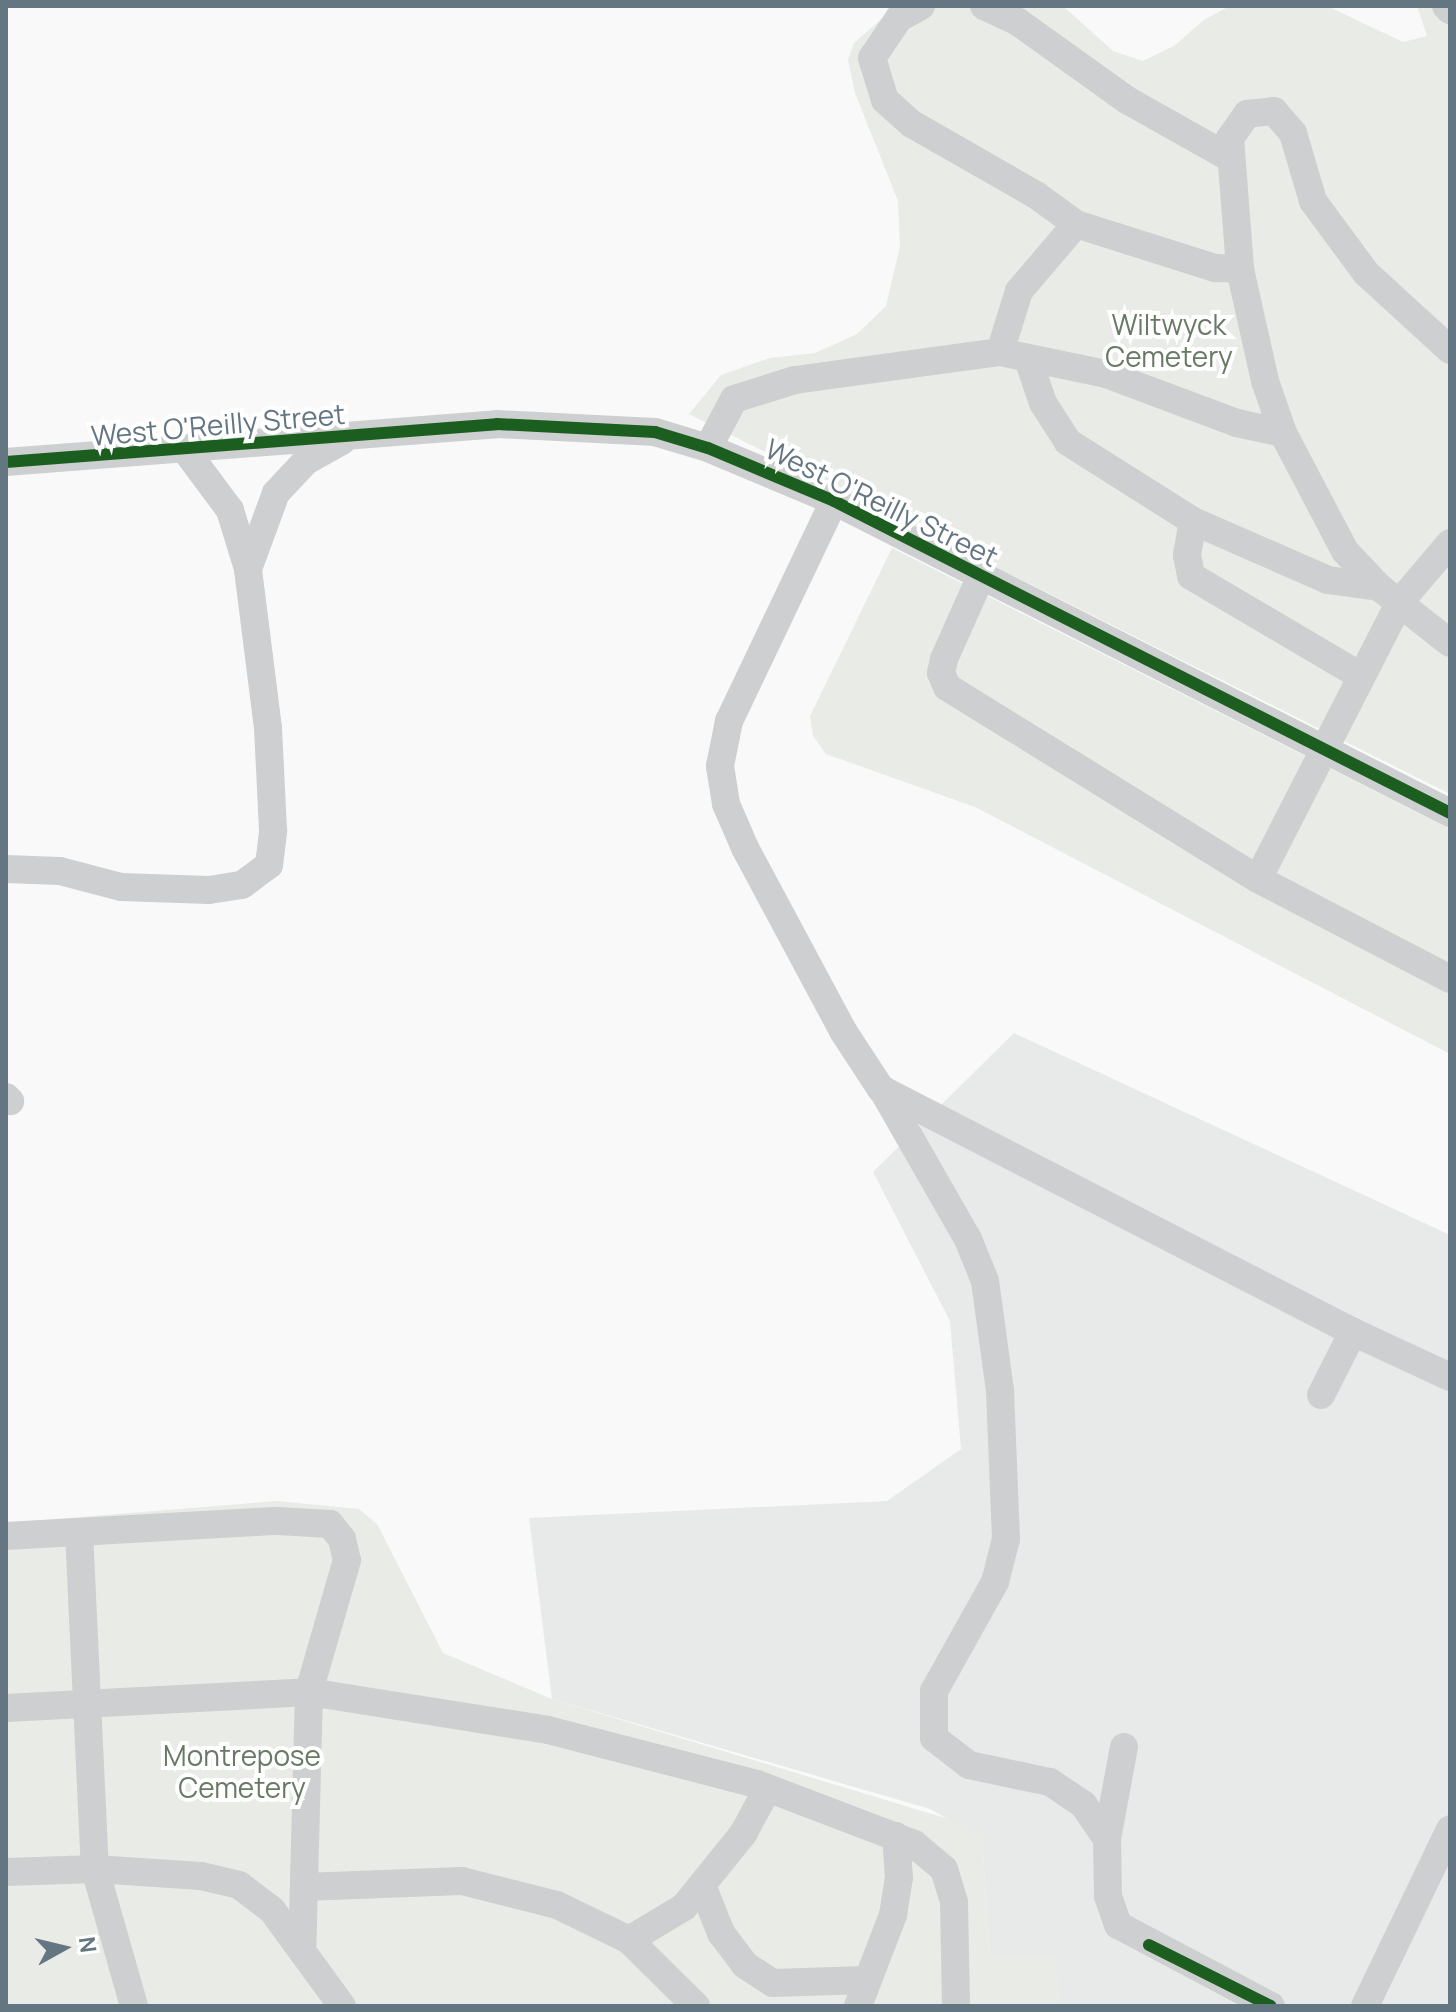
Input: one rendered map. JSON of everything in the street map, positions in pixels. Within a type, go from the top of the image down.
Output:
[{"type":"street","points":[[921,6],[899,18],[876,45],[872,58],[885,100],[912,124],[1036,195],[1076,224],[1215,268],[1240,269]]},
{"type":"street","points":[[984,6],[1018,22],[1127,100],[1230,158]]},
{"type":"street","points":[[1450,350],[1366,273],[1313,201],[1293,133],[1274,111],[1247,114],[1230,138],[1240,269],[1265,381],[1283,433],[1345,551],[1389,595],[1450,643]]},
{"type":"street","points":[[1000,352],[1019,291],[1076,224]]},
{"type":"street","points":[[708,448],[734,399],[795,380],[1000,352],[1106,374],[1237,423],[1283,433]]},
{"type":"street","points":[[1028,359],[1043,403],[1068,442],[1193,521],[1328,580],[1389,595]]},
{"type":"street","name":"West O'Reilly Street","points":[[6,462],[186,451],[497,424],[586,425],[655,432],[708,448],[834,501],[1450,813]]},
{"type":"street","points":[[248,569],[276,493],[306,461],[350,437]]},
{"type":"street","points":[[6,869],[60,871],[121,887],[209,890],[242,885],[269,865],[273,830],[268,728],[248,569],[230,510],[186,451]]},
{"type":"street","points":[[834,501],[729,721],[720,766],[726,804],[745,848],[843,1031],[881,1089],[968,1239],[985,1281],[1000,1390],[1006,1539],[995,1582],[934,1691],[934,1738],[969,1765],[1050,1782],[1083,1804],[1107,1839]]},
{"type":"street","points":[[1193,521],[1187,555],[1191,576],[1359,675]]},
{"type":"street","points":[[1258,879],[1325,750],[1359,675],[1389,595],[1450,543]]},
{"type":"street","points":[[981,576],[944,659],[941,673],[947,687],[1258,879],[1450,979]]},
{"type":"street","points":[[881,1089],[1353,1332],[1450,1377]]},
{"type":"street","points":[[1321,1395],[1353,1332]]},
{"type":"street","points":[[6,1536],[330,1524],[342,1539],[347,1560],[309,1692],[302,1951]]},
{"type":"street","points":[[79,1532],[95,1869],[134,2006]]},
{"type":"street","points":[[6,1708],[309,1692],[548,1730],[768,1788],[914,1844],[944,1869],[954,1902],[956,2006]]},
{"type":"street","points":[[1124,1747],[1107,1839],[1108,1896],[1118,1925],[1149,1945],[1271,2006]]},
{"type":"street","points":[[629,1940],[684,1907],[743,1834],[768,1788]]},
{"type":"street","points":[[1365,2006],[1450,1829]]},
{"type":"street","points":[[702,1885],[721,1933],[745,1965],[773,1983],[862,1993],[880,1958],[893,1915],[899,1878],[896,1836]]},
{"type":"street","points":[[6,1872],[95,1869],[201,1876],[239,1885],[272,1910],[342,2006]]},
{"type":"street","points":[[304,1887],[462,1881],[557,1905],[629,1940],[696,2006]]},
{"type":"shaded area","points":[[1014,1033],[1450,1235],[1450,2006],[1059,2006],[1056,1956],[990,1956],[982,1838],[930,1809],[552,1699],[529,1518],[887,1501],[961,1449],[950,1321],[873,1172]]},
{"type":"green space","name":"Wiltwyck Cemetery","points":[[896,6],[1063,6],[1113,51],[1143,61],[1174,46],[1205,19],[1230,6],[1327,6],[1403,42],[1427,36],[1417,6],[1450,6],[1450,794],[689,414],[721,375],[770,358],[815,353],[857,334],[886,306],[900,246],[898,201],[855,93],[848,60],[854,43]]},
{"type":"green space","points":[[892,548],[1450,829],[1450,1054],[975,807],[826,754],[813,736],[810,716]]},
{"type":"green space","name":"Montrepose Cemetery","points":[[277,1501],[359,1509],[377,1524],[443,1653],[552,1699],[965,1824],[982,1837],[990,1956],[1057,1956],[1059,2006],[6,2006],[6,1523]]},
{"type":"cycle path","points":[[6,462],[497,424],[655,432],[708,448],[834,501],[1450,813]]},
{"type":"cycle path","points":[[1149,1945],[1271,2006]]}]
